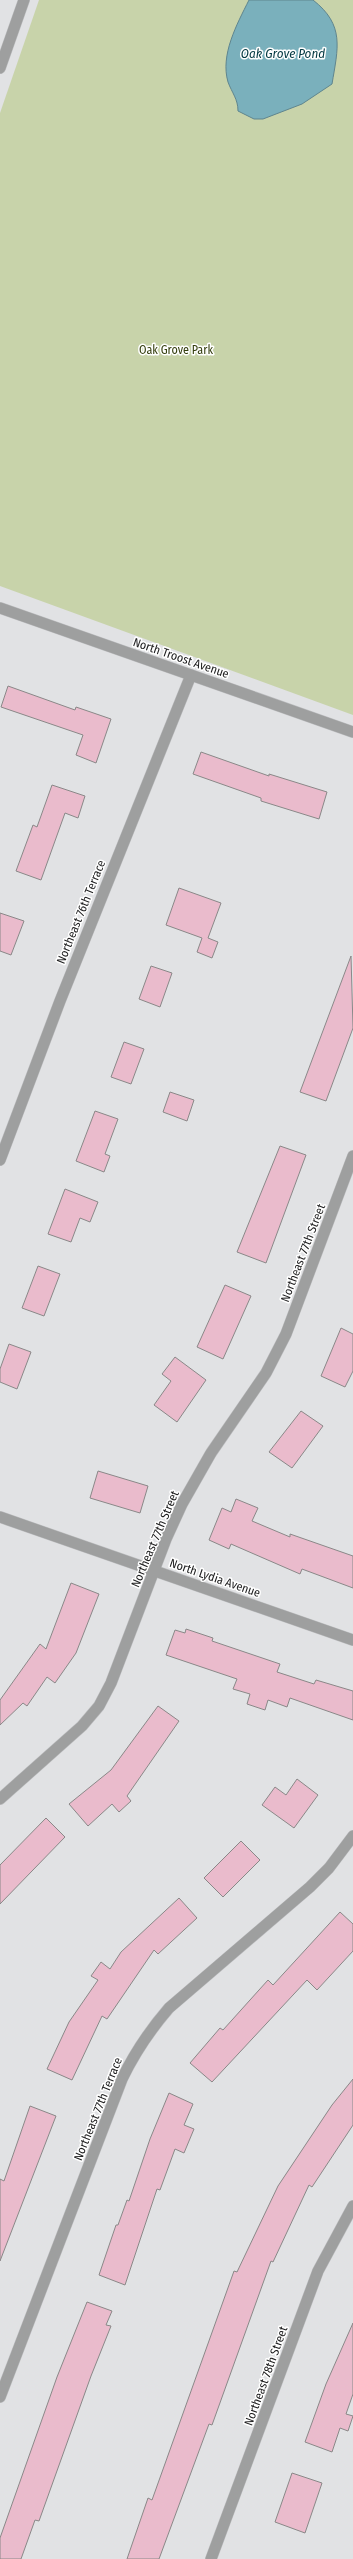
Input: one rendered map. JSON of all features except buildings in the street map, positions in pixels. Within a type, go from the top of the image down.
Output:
[{"type":"street","points":[[0,68],[24,0]]},
{"type":"street","name":"North Troost Avenue","points":[[0,608],[353,732]]},
{"type":"street","name":"Northeast 76th Terrace","points":[[0,1160],[60,1001],[190,674]]},
{"type":"street","name":"Northeast 77th Street","points":[[0,1799],[82,1726],[99,1706],[111,1683],[154,1570],[182,1504],[211,1453],[266,1373],[286,1334],[353,1156]]},
{"type":"street","name":"North Lydia Avenue","points":[[0,1517],[353,1640]]},
{"type":"street","name":"Northeast 77th Terrace","points":[[0,2397],[122,2079],[134,2053],[150,2029],[169,2008],[310,1887],[329,1868],[353,1836]]},
{"type":"street","name":"Northeast 78th Street","points":[[211,2559],[318,2271],[353,2206]]},
{"type":"green space","name":"Oak Grove Park","points":[[39,0],[353,0],[353,715],[0,586],[0,113]]},
{"type":"water","name":"Oak Grove Pond","points":[[249,0],[313,0],[323,9],[330,19],[335,28],[337,38],[336,59],[332,84],[302,104],[263,119],[254,119],[238,111],[237,103],[228,82],[226,72],[226,61],[231,40]]}]
